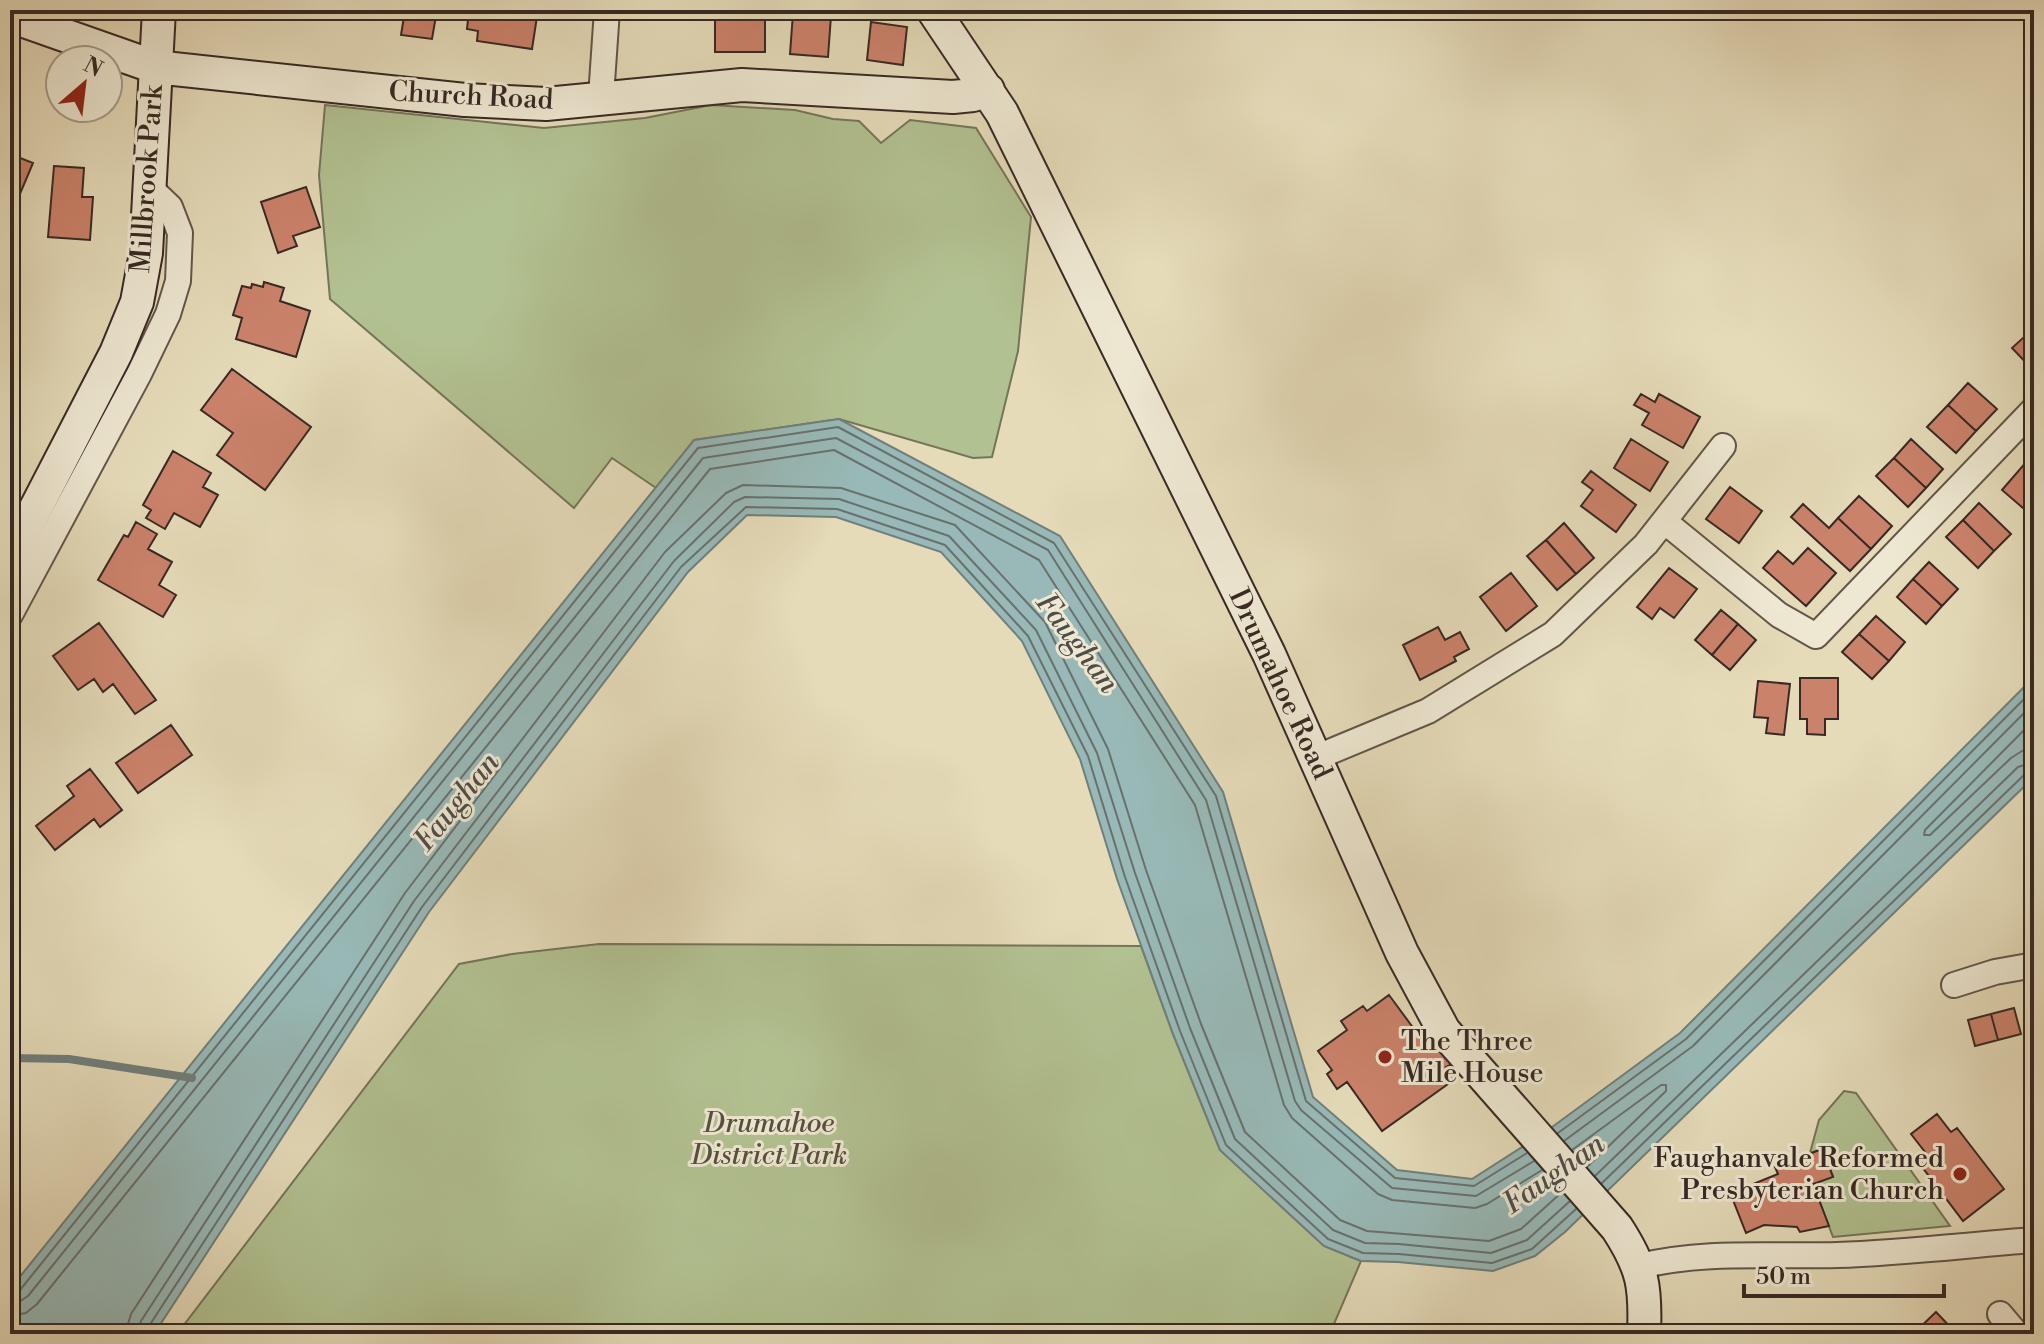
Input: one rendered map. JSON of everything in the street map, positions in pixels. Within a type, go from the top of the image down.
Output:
[{"type":"street","name":"Millbrook Park","points":[[10,558],[116,353],[137,302],[146,253],[159,10]]},
{"type":"street","points":[[601,97],[607,10]]},
{"type":"street","name":"Drumahoe Road","points":[[933,10],[988,90],[1158,427],[1269,654],[1402,953],[1444,1031],[1617,1228],[1640,1266],[1645,1301],[1644,1334]]},
{"type":"street","name":"Church Road","points":[[10,16],[155,67],[465,100],[546,104],[742,85],[953,97],[988,90]]},
{"type":"street","points":[[10,615],[168,314],[178,281],[180,233],[170,207],[149,187]]},
{"type":"street","points":[[137,302],[168,314]]},
{"type":"street","points":[[1664,521],[1779,615],[1816,636],[2034,409]]},
{"type":"street","points":[[1315,758],[1428,711],[1553,634],[1646,544],[1723,446]]},
{"type":"street","points":[[1954,985],[1995,972],[2034,965]]},
{"type":"street","points":[[1640,1266],[1672,1258],[1729,1253],[1837,1255],[2034,1240]]},
{"type":"street","points":[[2000,1314],[2017,1334]]},
{"type":"green space","points":[[325,105],[544,128],[645,118],[711,105],[795,110],[833,119],[859,121],[881,143],[910,120],[976,128],[1031,217],[1018,351],[992,457],[973,458],[839,419],[695,440],[656,488],[612,458],[574,508],[330,299],[319,175]]},
{"type":"green space","name":"Drumahoe District Park","points":[[599,944],[1141,946],[1220,1150],[1324,1246],[1361,1261],[1334,1324],[1301,1334],[177,1334],[459,964],[512,954]]},
{"type":"green space","points":[[1844,1091],[1856,1093],[1950,1226],[1833,1237],[1813,1184],[1833,1176],[1822,1149],[1810,1153],[1819,1120]]},
{"type":"water","name":"Faughan","points":[[839,419],[1060,536],[1223,792],[1313,1097],[1397,1170],[1472,1179],[1544,1133],[1680,1033],[2034,677],[2034,777],[1565,1232],[1535,1256],[1493,1271],[1361,1261],[1324,1246],[1220,1150],[1173,1034],[1117,879],[1080,759],[1022,641],[941,552],[836,517],[747,515],[688,572],[429,912],[154,1334],[10,1334],[10,1289],[694,440]]},
{"type":"building","points":[[318,10],[370,10],[369,19],[318,13]]},
{"type":"building","points":[[405,10],[437,10],[432,39],[401,35]]},
{"type":"building","points":[[469,10],[502,10],[517,14],[518,10],[538,10],[532,49],[477,41],[478,31],[467,29]]},
{"type":"building","points":[[746,10],[765,10],[765,52],[715,52],[715,20],[746,20]]},
{"type":"building","points":[[793,13],[831,16],[828,57],[790,54]]},
{"type":"building","points":[[871,22],[907,27],[903,65],[867,60]]},
{"type":"building","points":[[10,154],[33,163],[17,201],[10,198]]},
{"type":"building","points":[[54,166],[84,168],[82,197],[93,197],[90,240],[48,237]]},
{"type":"building","points":[[306,187],[320,227],[293,236],[297,246],[278,253],[261,202]]},
{"type":"building","points":[[264,282],[284,288],[280,301],[310,311],[296,357],[236,339],[242,318],[233,315],[242,286],[251,288],[252,284],[263,287]]},
{"type":"building","points":[[2034,328],[2034,371],[2012,348]]},
{"type":"building","points":[[232,369],[311,427],[265,490],[217,455],[233,433],[201,410]]},
{"type":"building","points":[[1968,383],[1997,409],[1976,431],[1948,405]]},
{"type":"building","points":[[1641,394],[1655,402],[1659,394],[1700,417],[1683,448],[1642,425],[1649,413],[1634,405]]},
{"type":"building","points":[[1948,405],[1976,431],[1956,453],[1927,427]]},
{"type":"building","points":[[1631,439],[1668,462],[1650,491],[1614,468]]},
{"type":"building","points":[[1911,439],[1943,469],[1926,488],[1894,458]]},
{"type":"building","points":[[173,451],[211,473],[203,487],[218,495],[200,527],[174,513],[165,529],[146,518],[151,510],[143,505]]},
{"type":"building","points":[[2034,453],[2034,510],[2030,514],[2002,490]]},
{"type":"building","points":[[1894,458],[1926,488],[1908,507],[1876,476]]},
{"type":"building","points":[[1591,471],[1636,505],[1616,532],[1581,506],[1593,490],[1582,482]]},
{"type":"building","points":[[1730,487],[1762,511],[1739,543],[1706,519]]},
{"type":"building","points":[[1859,496],[1892,526],[1871,549],[1838,518]]},
{"type":"building","points":[[1979,503],[2011,534],[1994,551],[1963,520]]},
{"type":"building","points":[[1803,504],[1829,528],[1838,518],[1871,549],[1850,571],[1791,517]]},
{"type":"building","points":[[1963,520],[1994,551],[1978,568],[1946,537]]},
{"type":"building","points":[[136,522],[157,534],[148,549],[172,562],[159,585],[176,595],[163,617],[98,580],[124,535],[128,537]]},
{"type":"building","points":[[1564,523],[1594,558],[1576,574],[1546,540]]},
{"type":"building","points":[[1546,540],[1576,574],[1557,590],[1527,556]]},
{"type":"building","points":[[1808,548],[1836,573],[1806,606],[1763,568],[1778,551],[1793,564]]},
{"type":"building","points":[[1929,562],[1958,589],[1942,606],[1913,579]]},
{"type":"building","points":[[1669,568],[1697,589],[1674,618],[1660,608],[1652,619],[1637,607]]},
{"type":"building","points":[[1511,573],[1537,606],[1506,631],[1480,597]]},
{"type":"building","points":[[1913,579],[1942,606],[1926,624],[1897,597]]},
{"type":"building","points":[[1721,610],[1738,624],[1712,655],[1695,640]]},
{"type":"building","points":[[1876,616],[1905,642],[1889,661],[1859,634]]},
{"type":"building","points":[[99,623],[156,700],[135,714],[113,684],[103,692],[94,679],[78,690],[53,656]]},
{"type":"building","points":[[1738,624],[1756,640],[1730,670],[1712,655]]},
{"type":"building","points":[[1438,627],[1445,640],[1460,632],[1469,649],[1454,657],[1456,661],[1420,680],[1403,645]]},
{"type":"building","points":[[1859,634],[1889,661],[1872,679],[1842,652]]},
{"type":"building","points":[[1800,678],[1838,678],[1838,719],[1825,719],[1825,735],[1807,734],[1807,719],[1800,719]]},
{"type":"building","points":[[1758,681],[1790,684],[1784,735],[1766,733],[1768,718],[1754,717]]},
{"type":"building","points":[[171,725],[192,755],[138,793],[116,763]]},
{"type":"building","points":[[90,769],[122,810],[100,827],[94,819],[55,850],[36,826],[74,796],[67,786]]},
{"type":"building","name":"The Three Mile House","points":[[1389,995],[1428,1048],[1436,1042],[1452,1064],[1446,1067],[1455,1079],[1382,1131],[1347,1082],[1337,1089],[1327,1074],[1332,1070],[1318,1051],[1347,1030],[1341,1021],[1363,1006],[1367,1011]]},
{"type":"building","points":[[2014,1008],[2021,1034],[1998,1040],[1991,1014]]},
{"type":"building","points":[[1991,1014],[1998,1040],[1975,1046],[1968,1020]]},
{"type":"building","name":"Faughanvale Reformed Presbyterian Church","points":[[1937,1114],[1951,1132],[1957,1128],[2004,1189],[1963,1221],[1916,1159],[1925,1152],[1911,1134]]},
{"type":"building","points":[[1822,1149],[1833,1177],[1813,1184],[1829,1226],[1800,1232],[1797,1227],[1764,1225],[1746,1233],[1733,1200],[1755,1191],[1753,1184],[1778,1174],[1775,1167]]},
{"type":"building","points":[[1936,1312],[1957,1334],[1913,1334]]},
{"type":"waterway","points":[[10,1058],[69,1059],[192,1078]]},
{"type":"place","name":"The Three Mile House","points":[[1385,1057]]},
{"type":"place","name":"Faughanvale Reformed Presbyterian Church","points":[[1960,1174]]}]
